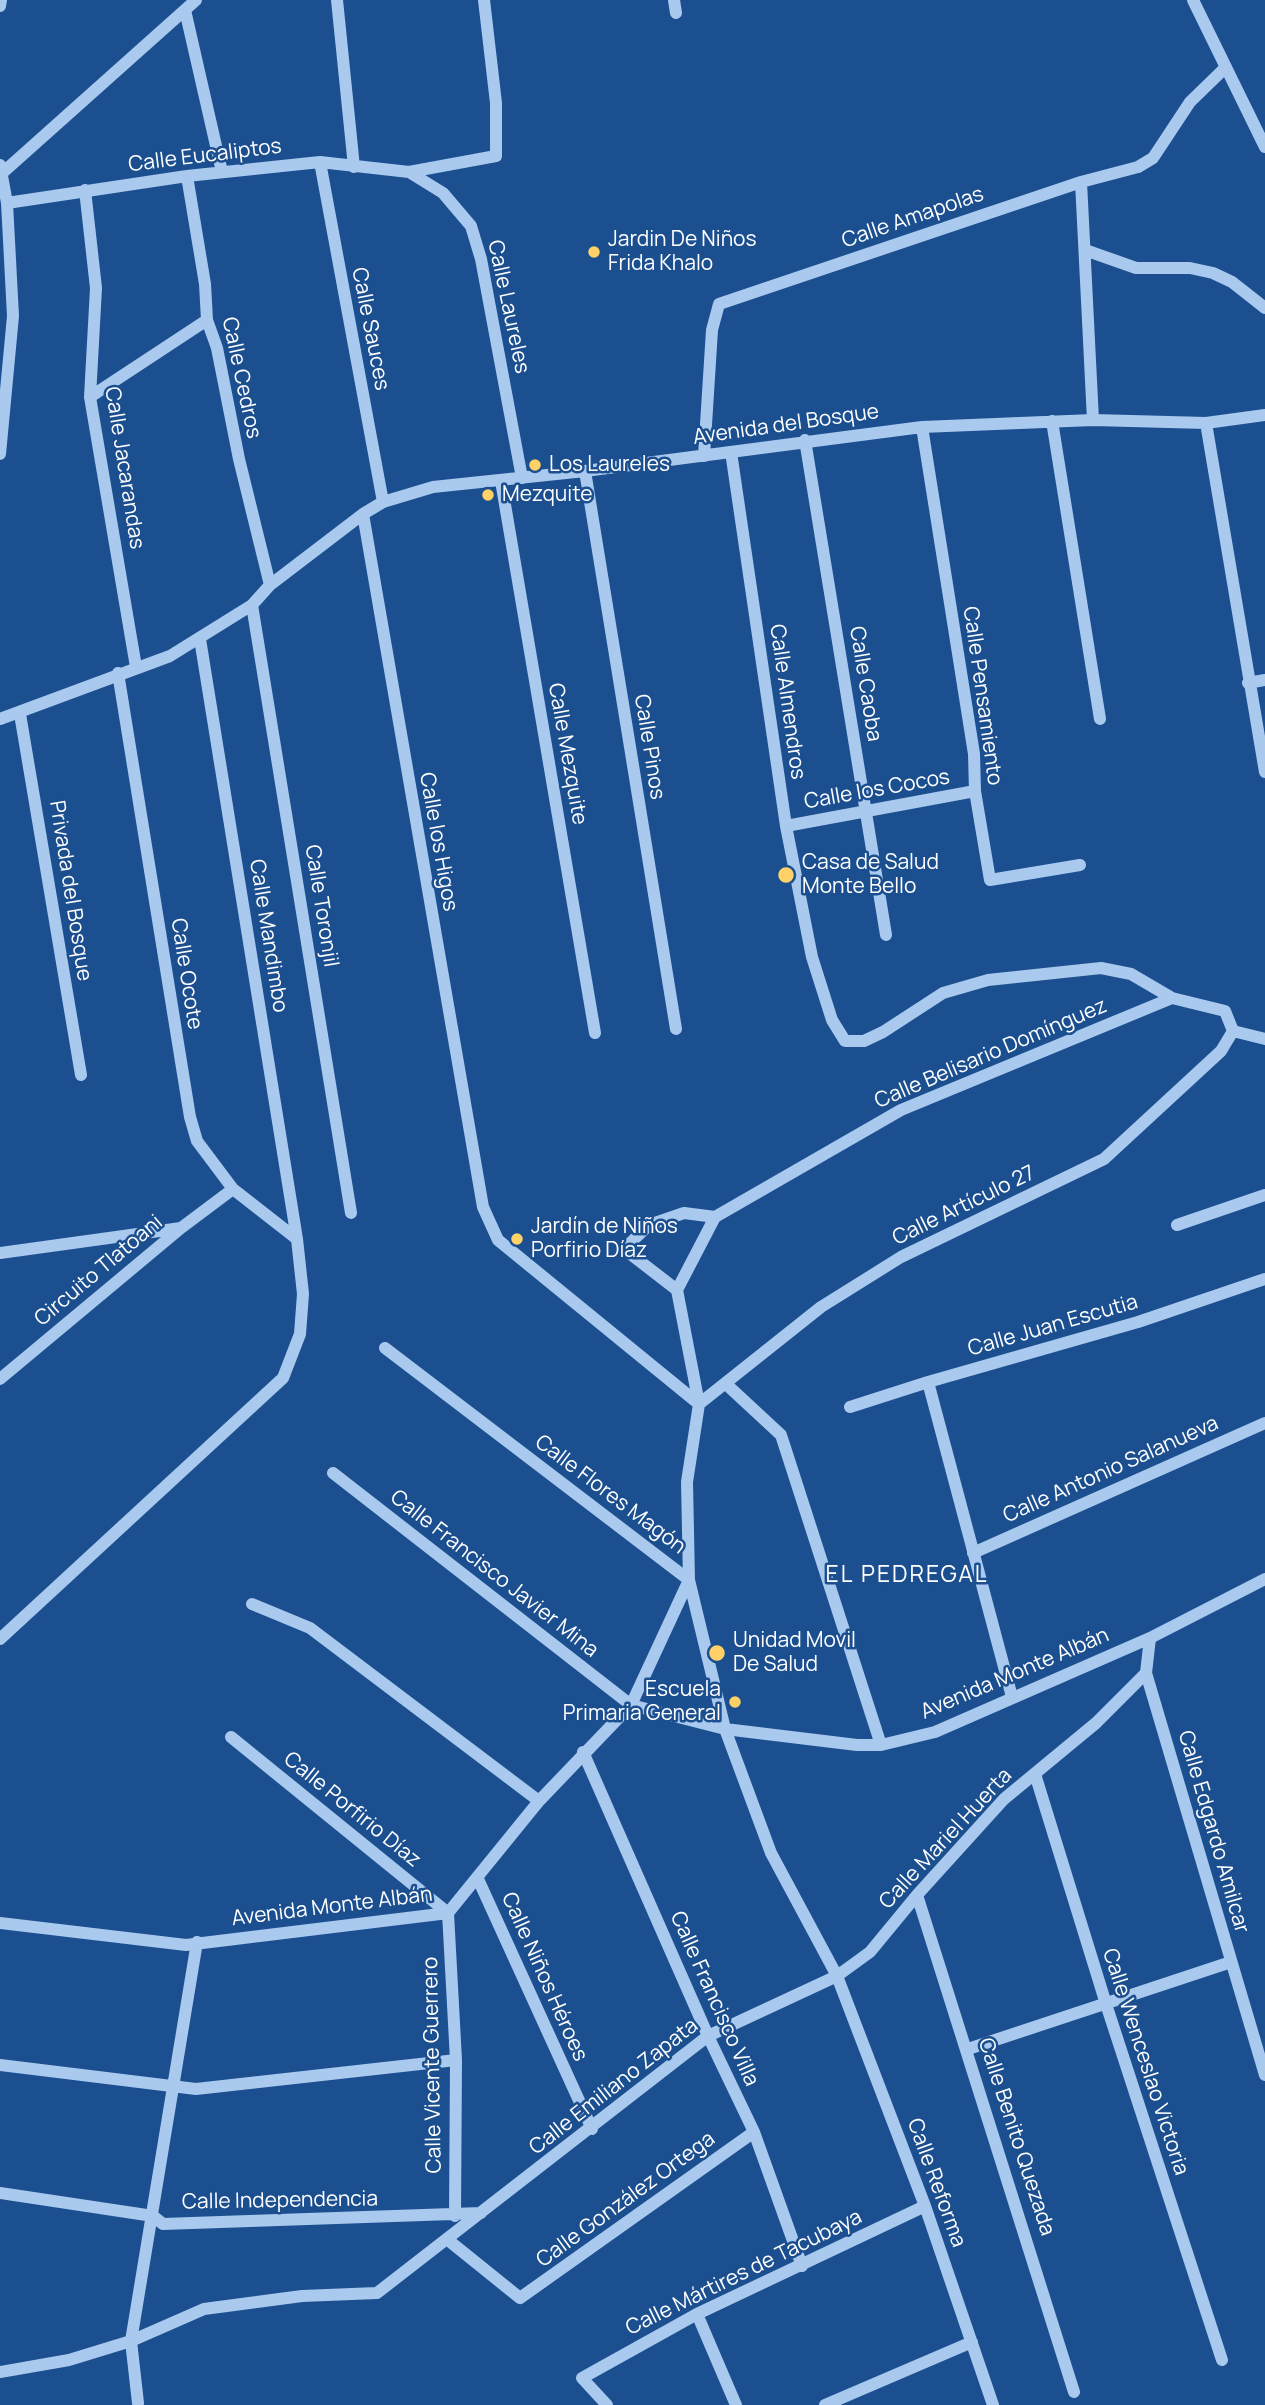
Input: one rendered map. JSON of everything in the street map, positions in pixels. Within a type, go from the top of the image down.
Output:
[{"type":"street","points":[[0,6],[1,0]]},
{"type":"street","points":[[0,454],[7,315],[6,203],[1,171],[196,0]]},
{"type":"street","points":[[337,0],[354,167]]},
{"type":"street","points":[[409,172],[496,156],[496,103],[484,0]]},
{"type":"street","points":[[1193,0],[1265,147]]},
{"type":"street","points":[[185,10],[222,172]]},
{"type":"street","name":"Calle Amapolas","points":[[704,456],[712,330],[719,304],[1081,182],[1138,167],[1153,158],[1190,102],[1226,67]]},
{"type":"street","name":"Calle Eucaliptos","points":[[6,203],[187,176],[320,162],[409,172]]},
{"type":"street","name":"Calle Sauces","points":[[320,162],[383,502]]},
{"type":"street","name":"Calle Laureles","points":[[409,172],[443,193],[471,226],[481,259],[522,478]]},
{"type":"street","name":"Calle Cedros","points":[[187,176],[205,284],[207,320],[217,348],[239,459],[270,585]]},
{"type":"street","points":[[1081,182],[1093,420]]},
{"type":"street","name":"Calle Jacarandas","points":[[85,190],[96,288],[90,397],[136,667]]},
{"type":"street","points":[[1085,250],[1136,268],[1190,268],[1213,273],[1232,282],[1265,308]]},
{"type":"street","points":[[90,397],[207,320]]},
{"type":"street","name":"Avenida del Bosque","points":[[0,719],[20,714],[118,673],[170,656],[252,604],[270,585],[363,514],[383,502],[433,487],[585,471],[922,426],[1093,420],[1206,423],[1265,415]]},
{"type":"street","points":[[1052,421],[1100,719]]},
{"type":"street","points":[[1206,423],[1265,772]]},
{"type":"street","name":"Calle Pensamiento","points":[[922,426],[974,754],[975,791],[990,880],[1080,865]]},
{"type":"street","name":"Calle Caoba","points":[[805,440],[886,935]]},
{"type":"street","name":"Calle Almendros","points":[[731,452],[786,826],[812,957],[832,1020],[845,1041],[864,1041],[943,993],[988,980],[1101,968],[1131,974],[1172,998]]},
{"type":"street","name":"Calle Pinos","points":[[585,471],[676,1029]]},
{"type":"street","name":"Calle Mezquite","points":[[501,481],[595,1033]]},
{"type":"street","name":"Calle los Higos","points":[[363,514],[483,1207],[498,1240],[699,1404]]},
{"type":"street","name":"Calle Toronjil","points":[[252,604],[351,1213]]},
{"type":"street","name":"Calle Mandimbo","points":[[0,1639],[283,1378],[300,1334],[303,1294],[297,1239],[200,639]]},
{"type":"street","name":"Calle Ocote","points":[[118,673],[190,1117],[197,1141],[233,1189],[297,1239]]},
{"type":"street","points":[[1248,683],[1265,680]]},
{"type":"street","name":"Privada del Bosque","points":[[20,714],[80,1075]]},
{"type":"street","name":"Calle los Cocos","points":[[786,826],[975,791]]},
{"type":"street","points":[[1172,998],[1225,1011],[1233,1031],[1265,1039]]},
{"type":"street","name":"Calle Belisario Domínguez","points":[[715,1217],[901,1110],[1172,998]]},
{"type":"street","name":"Calle Artículo 27","points":[[699,1404],[821,1307],[901,1257],[1104,1159],[1221,1051],[1233,1031]]},
{"type":"street","points":[[181,1228],[233,1189]]},
{"type":"street","points":[[1177,1224],[1265,1195]]},
{"type":"street","points":[[631,1705],[689,1580],[687,1482],[699,1404],[677,1290],[715,1217],[684,1213],[649,1225],[624,1249],[677,1290]]},
{"type":"street","name":"Circuito Tlatoani","points":[[0,1253],[181,1228]]},
{"type":"street","name":"Circuito Tlatoani","points":[[0,1379],[181,1228]]},
{"type":"street","name":"Calle Juan Escutia","points":[[850,1407],[928,1381],[1138,1322],[1265,1279]]},
{"type":"street","name":"Calle Flores Magón","points":[[385,1348],[689,1580],[725,1729],[771,1853],[837,1976]]},
{"type":"street","points":[[928,1381],[1012,1697]]},
{"type":"street","points":[[726,1384],[781,1435],[881,1745]]},
{"type":"street","name":"Calle Antonio Salanueva","points":[[973,1553],[1265,1423]]},
{"type":"street","name":"Calle Francisco Javier Mina","points":[[333,1473],[631,1705]]},
{"type":"street","name":"Avenida Monte Albán","points":[[0,1923],[186,1945],[448,1913],[539,1801],[583,1752],[631,1705],[725,1729],[881,1745],[935,1732],[1150,1638],[1265,1579]]},
{"type":"street","points":[[252,1604],[310,1628],[539,1801]]},
{"type":"street","name":"Calle Edgardo Amilcar","points":[[1150,1638],[1146,1672],[1265,2075]]},
{"type":"street","name":"Calle Mariel Huerta","points":[[837,1976],[870,1952],[917,1895],[1004,1799],[1096,1723],[1146,1672]]},
{"type":"street","name":"Calle Porfirio Díaz","points":[[231,1737],[448,1913]]},
{"type":"street","name":"Calle Francisco Villa","points":[[583,1752],[708,2036],[754,2132],[802,2266]]},
{"type":"street","name":"Calle Wenceslao Victoria","points":[[1035,1774],[1106,2004],[1222,2360]]},
{"type":"street","name":"Calle Niños Héroes","points":[[478,1879],[592,2129]]},
{"type":"street","name":"Calle Benito Quezada","points":[[917,1895],[968,2049],[1074,2392]]},
{"type":"street","name":"Calle Vicente Guerrero","points":[[448,1913],[456,2060],[455,2216]]},
{"type":"street","points":[[138,2403],[131,2341],[198,1942]]},
{"type":"street","points":[[968,2049],[1231,1962]]},
{"type":"street","name":"Calle Emiliano Zapata","points":[[481,2213],[708,2036],[837,1976]]},
{"type":"street","name":"Calle Reforma","points":[[837,1976],[925,2206],[993,2405]]},
{"type":"street","points":[[0,2064],[174,2084],[195,2089],[456,2060]]},
{"type":"street","name":"Calle González Ortega","points":[[447,2240],[520,2298],[754,2132]]},
{"type":"street","name":"Calle Independencia","points":[[0,2193],[153,2216],[163,2224],[481,2213]]},
{"type":"street","name":"Calle Mártires de Tacubaya","points":[[607,2405],[582,2378],[697,2314],[925,2206]]},
{"type":"street","points":[[0,2372],[69,2360],[131,2341],[204,2309],[302,2296],[377,2293],[481,2213]]},
{"type":"street","points":[[697,2314],[736,2405]]},
{"type":"street","points":[[825,2405],[972,2342]]},
{"type":"place","name":"Jardin De Niños Frida Khalo","points":[[594,252]]},
{"type":"place","name":"Los Laureles","points":[[535,465]]},
{"type":"place","name":"Mezquite","points":[[488,495]]},
{"type":"place","name":"Casa de Salud Monte Bello","points":[[786,875]]},
{"type":"place","name":"Jardín de Niños Porfirio Díaz","points":[[517,1239]]},
{"type":"place","name":"Unidad Movil De Salud","points":[[717,1653]]},
{"type":"place","name":"Escuela Primaria General","points":[[735,1702]]},
{"type":"district","name":"EL PEDREGAL","points":[[907,1576]]}]
